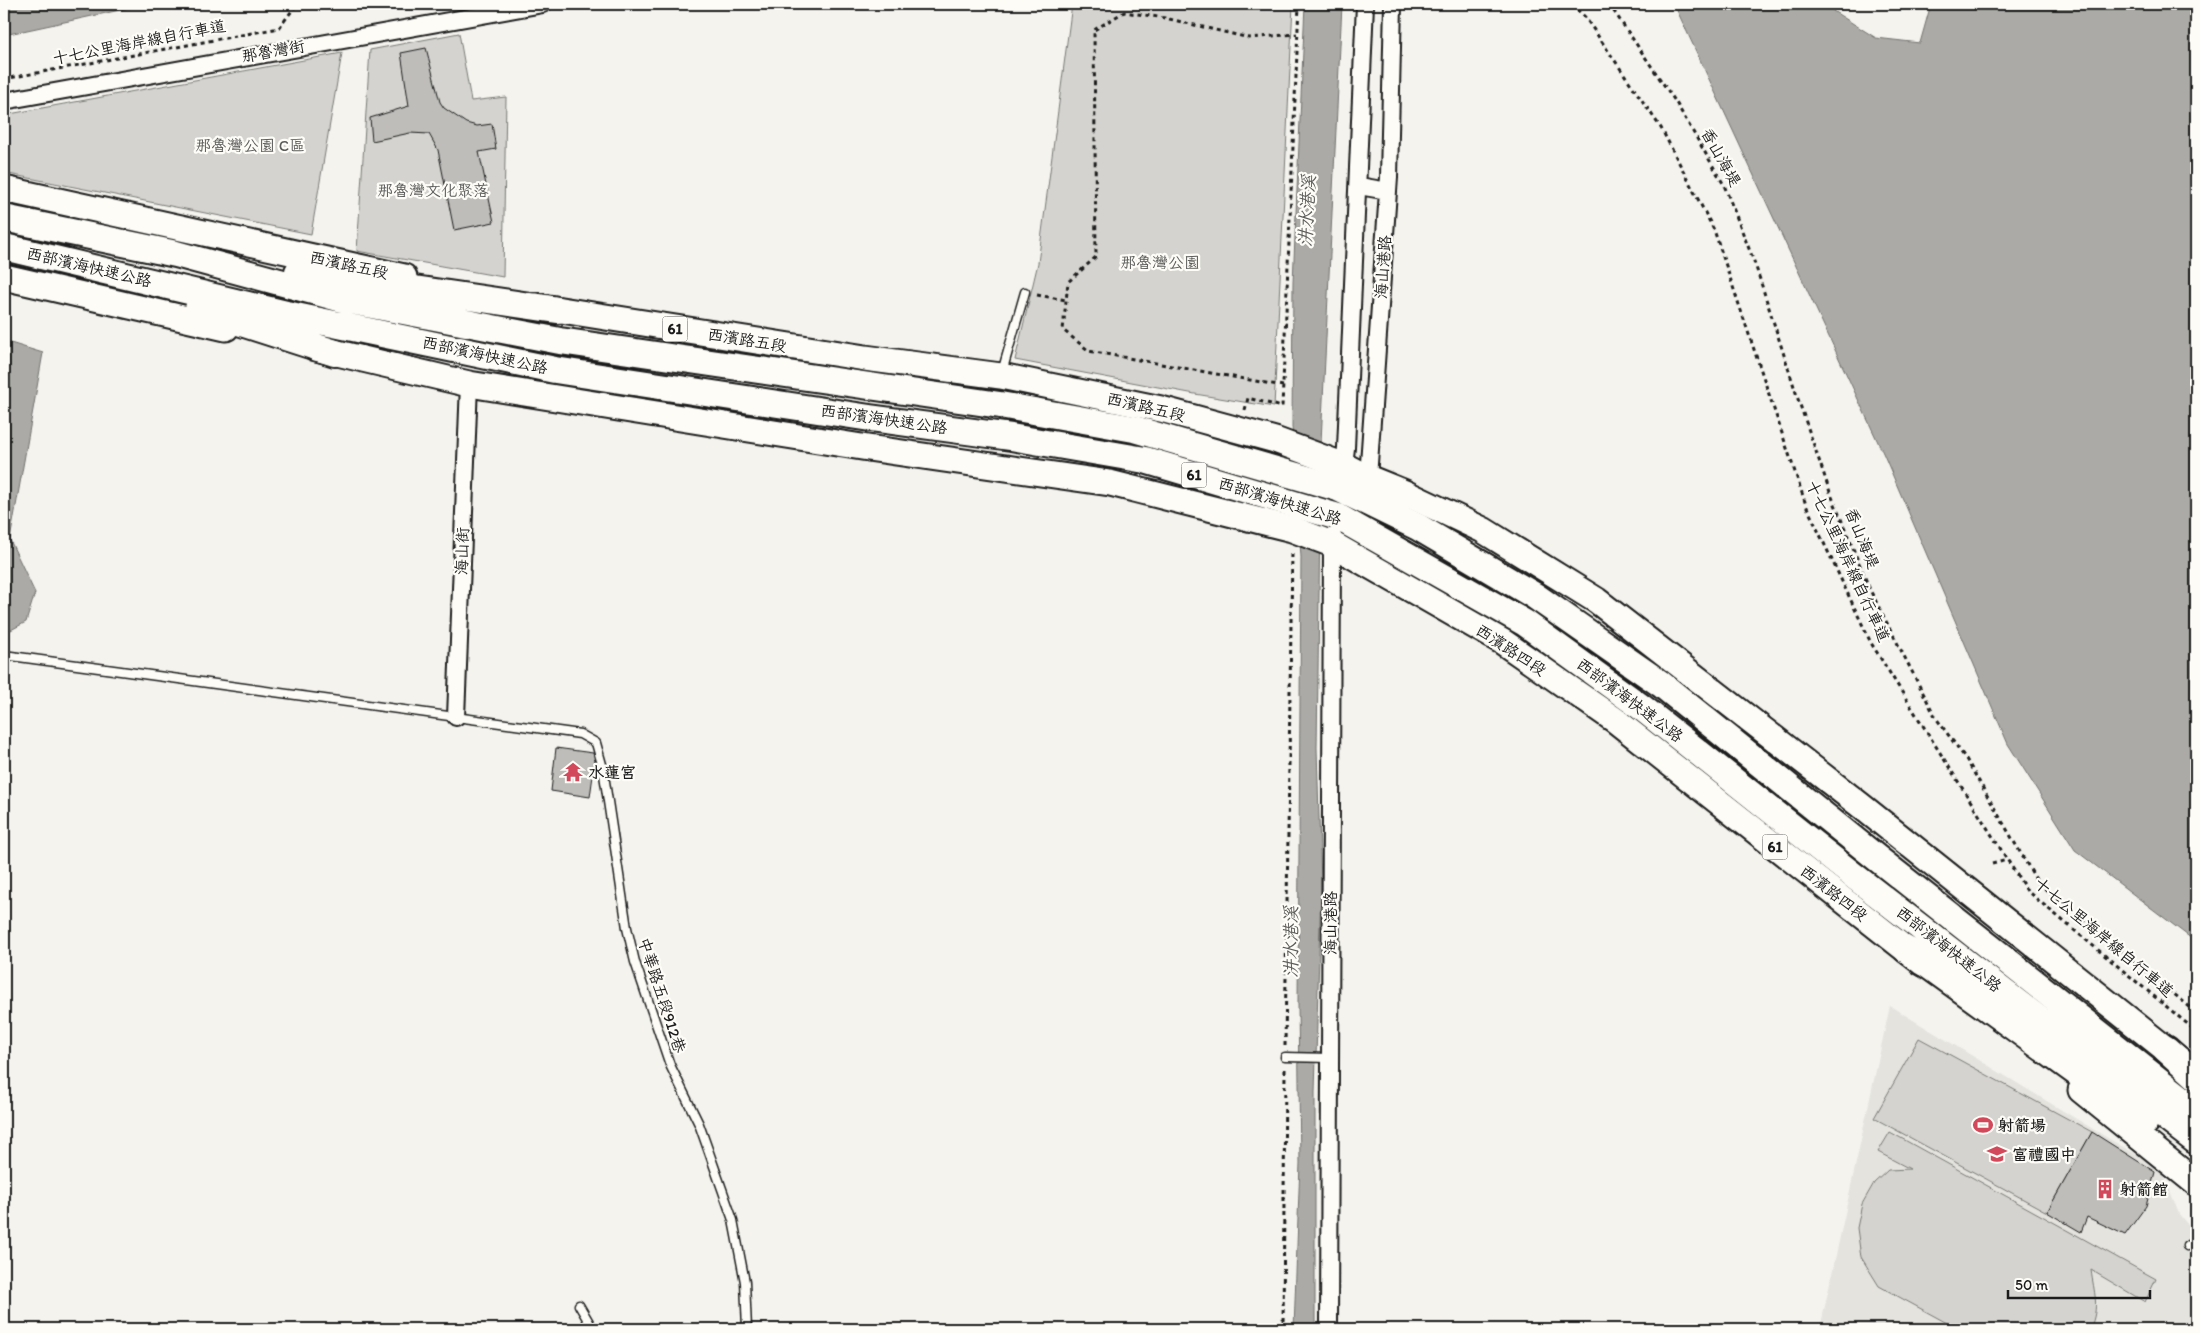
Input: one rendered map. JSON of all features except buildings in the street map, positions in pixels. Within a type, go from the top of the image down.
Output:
[{"type":"highway","name":"西部濱海快速公路","points":[[4,218],[176,254],[346,300],[560,341],[1000,405],[1134,430],[1353,483],[1418,527],[1535,596],[1661,684],[1878,859],[2196,1110]]},
{"type":"highway","name":"西部濱海快速公路","points":[[4,248],[286,314],[555,370],[870,418],[1011,437],[1145,460],[1338,517],[1525,623],[1641,707],[1854,876],[2196,1141]]},
{"type":"highway","points":[[4,248],[335,353]]},
{"type":"highway","points":[[176,254],[557,310]]},
{"type":"highway","points":[[1907,950],[2196,1157]]},
{"type":"highway","points":[[2166,1049],[2196,1074]]},
{"type":"main road","name":"西濱路五段","points":[[4,189],[557,310],[865,358],[1001,376],[1160,409],[1275,440],[1353,483]]},
{"type":"main road","name":"61","points":[[4,278],[469,384],[877,449],[1110,483],[1292,529],[1332,544]]},
{"type":"main road","name":"61","points":[[1353,483],[1406,493],[1483,530],[1596,600],[1860,805],[2166,1049]]},
{"type":"main road","name":"西濱路四段","points":[[1332,544],[1503,642],[1615,720],[1907,950],[2196,1183]]},
{"type":"street","name":"那魯灣街","points":[[4,101],[340,39],[543,4]]},
{"type":"street","name":"海山港路","points":[[1353,483],[1359,186],[1366,4]]},
{"type":"street","name":"海山港路","points":[[1329,1329],[1332,544],[1338,517],[1353,483],[1388,191],[1393,4]]},
{"type":"street","points":[[1359,186],[1388,191]]},
{"type":"street","name":"海山街","points":[[456,717],[469,384]]},
{"type":"street","points":[[1338,517],[1353,483]]},
{"type":"lane","points":[[1001,376],[1025,292]]},
{"type":"lane","points":[[4,655],[456,717]]},
{"type":"lane","name":"中華路五段912巷","points":[[456,717],[580,734],[596,743],[603,768],[627,928],[634,962],[670,1065],[677,1081],[686,1093],[703,1133],[733,1220],[745,1282],[747,1329]]},
{"type":"lane","points":[[1285,1057],[1330,1058]]},
{"type":"lane","points":[[2188,1246],[2196,1240]]},
{"type":"lane","points":[[580,1305],[593,1329]]},
{"type":"path","name":"十七公里海岸線自行車道","points":[[4,79],[279,28],[297,4]]},
{"type":"path","points":[[1243,416],[1248,398],[1282,407],[1299,4]]},
{"type":"path","name":"十七公里海岸線自行車道","points":[[1571,4],[1584,17],[1661,128],[1714,230],[1806,505],[1871,643],[2027,892],[2196,1031]]},
{"type":"path","name":"香山海堤","points":[[1608,4],[1675,101],[1724,185],[1755,264],[1830,492],[1870,590],[1936,718],[1966,759],[2038,883],[2196,1012]]},
{"type":"path","points":[[1283,386],[1089,351],[1063,330],[1068,282],[1096,257],[1094,30],[1124,12],[1165,18],[1249,38],[1298,34]]},
{"type":"path","points":[[1025,292],[1066,300]]},
{"type":"path","points":[[1283,1329],[1292,529]]},
{"type":"path","points":[[1992,864],[2008,860]]},
{"type":"shaded area","name":"富禮國中","points":[[1890,1006],[2111,1140],[2161,1168],[2179,1214],[2196,1235],[2196,1288],[2187,1329],[1820,1329]]},
{"type":"green space","name":"那魯灣公園","points":[[1072,4],[1293,4],[1274,407],[1015,360],[1038,263]]},
{"type":"green space","name":"那魯灣文化聚落","points":[[459,33],[471,101],[506,97],[503,277],[357,251],[370,50]]},
{"type":"green space","name":"那魯灣公園 C區","points":[[342,53],[311,234],[4,173],[4,115]]},
{"type":"green space","name":"射箭場","points":[[1919,1038],[2092,1132],[2047,1212],[1874,1118]]},
{"type":"green space","points":[[1890,1132],[2156,1279],[2145,1302],[2091,1270],[2096,1306],[2090,1329],[1958,1329],[1879,1286],[1861,1257],[1857,1228],[1862,1204],[1874,1183],[1888,1170],[1910,1169],[1878,1152]]},
{"type":"water","points":[[4,4],[148,4],[4,35]]},
{"type":"water","name":"汫水港溪","points":[[1305,4],[1342,4],[1321,442],[1317,748],[1321,885],[1315,1092],[1315,1329],[1294,1329],[1300,1163],[1298,1003],[1301,557],[1292,426],[1293,283]]},
{"type":"water","points":[[1674,4],[1832,4],[1833,11],[1876,38],[1920,43],[1931,4],[2196,4],[2196,942],[2075,850],[2008,744],[1884,455]]},
{"type":"water","points":[[4,341],[43,353],[10,540],[35,593],[26,622],[7,632],[4,630]]},
{"type":"place","name":"水蓮宮","points":[[573,772]]},
{"type":"place","name":"射箭場","points":[[1983,1125]]},
{"type":"place","name":"富禮國中","points":[[1997,1154]]},
{"type":"place","name":"射箭館","points":[[2105,1189]]}]
